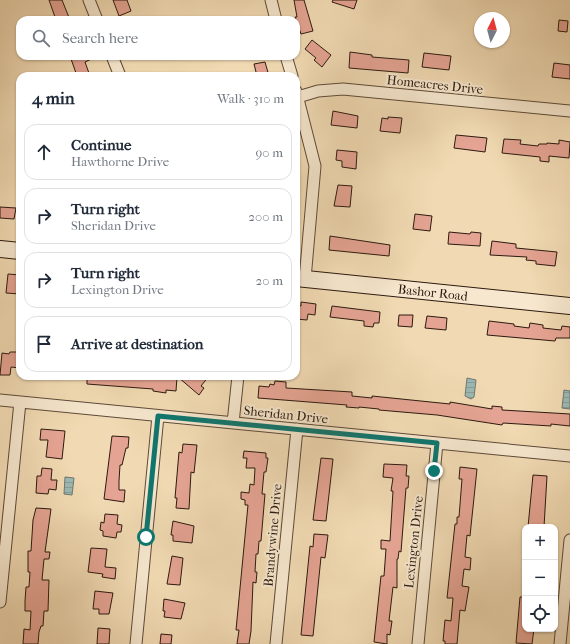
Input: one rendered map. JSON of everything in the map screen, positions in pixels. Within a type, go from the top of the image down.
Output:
[{"type":"street","points":[[89,0],[95,16]]},
{"type":"street","points":[[271,0],[275,16]]},
{"type":"street","points":[[114,60],[118,72]]},
{"type":"street","points":[[287,60],[291,72]]},
{"type":"street","name":"Homeacres Drive","points":[[300,94],[343,89],[570,112]]},
{"type":"street","points":[[300,105],[316,166],[301,279]]},
{"type":"street","points":[[0,249],[16,251]]},
{"type":"street","name":"Bashor Road","points":[[301,279],[570,306]]},
{"type":"street","points":[[233,423],[238,380]]},
{"type":"street","name":"Sheridan Drive","points":[[0,400],[570,456]]},
{"type":"street","points":[[0,602],[20,402]]},
{"type":"street","points":[[136,644],[158,416]]},
{"type":"street","name":"Brandywine Drive","points":[[276,644],[296,429]]},
{"type":"street","name":"Lexington Drive","points":[[418,644],[437,443]]},
{"type":"street","points":[[560,644],[570,540]]},
{"type":"water","points":[[467,378],[476,380],[474,397],[471,399],[465,396]]},
{"type":"water","points":[[564,390],[570,391],[570,409],[562,408]]},
{"type":"water","points":[[65,477],[74,478],[72,495],[64,494]]},
{"type":"building","points":[[49,0],[62,0],[68,16],[55,16]]},
{"type":"building","points":[[113,0],[127,0],[131,11],[119,16]]},
{"type":"building","points":[[294,0],[304,0],[313,31],[301,34],[300,16],[297,16]]},
{"type":"building","points":[[333,0],[357,0],[354,9],[332,2]]},
{"type":"building","points":[[559,20],[568,21],[567,32],[558,31]]},
{"type":"building","points":[[312,40],[331,55],[322,67],[314,60],[316,58],[305,49]]},
{"type":"building","points":[[350,52],[372,55],[372,57],[409,60],[408,73],[349,68]]},
{"type":"building","points":[[424,53],[451,56],[449,70],[422,67]]},
{"type":"building","points":[[71,60],[89,60],[85,62],[89,72],[76,72]]},
{"type":"building","points":[[265,62],[268,72],[256,72],[254,64]]},
{"type":"building","points":[[554,63],[570,65],[570,79],[552,77]]},
{"type":"building","points":[[333,111],[358,116],[357,128],[331,125]]},
{"type":"building","points":[[388,117],[402,118],[400,133],[380,131],[382,118],[388,119]]},
{"type":"building","points":[[456,135],[487,138],[485,152],[454,148]]},
{"type":"building","points":[[504,139],[521,140],[520,144],[538,146],[539,144],[547,143],[559,144],[559,140],[570,142],[569,158],[549,156],[549,162],[540,161],[540,157],[502,153]]},
{"type":"building","points":[[337,150],[357,152],[356,169],[342,167],[342,161],[336,160]]},
{"type":"building","points":[[338,185],[352,186],[350,207],[334,206]]},
{"type":"building","points":[[0,207],[16,208],[14,219],[0,218]]},
{"type":"building","points":[[415,214],[432,216],[430,231],[413,229]]},
{"type":"building","points":[[449,232],[470,234],[471,232],[481,233],[480,246],[448,244]]},
{"type":"building","points":[[330,236],[390,245],[389,256],[329,250]]},
{"type":"building","points":[[492,241],[516,244],[516,248],[557,252],[555,266],[536,264],[536,261],[526,260],[527,257],[490,255]]},
{"type":"building","points":[[8,274],[16,275],[16,294],[6,293]]},
{"type":"building","points":[[301,302],[316,304],[315,315],[308,314],[307,320],[300,319]]},
{"type":"building","points":[[332,306],[380,312],[379,323],[374,323],[373,327],[364,326],[364,321],[330,317]]},
{"type":"building","points":[[399,315],[413,315],[412,327],[398,326]]},
{"type":"building","points":[[427,316],[447,318],[446,330],[425,328]]},
{"type":"building","points":[[489,321],[514,324],[514,326],[529,328],[530,323],[543,325],[543,328],[561,330],[562,326],[570,327],[570,338],[556,338],[555,341],[487,335]]},
{"type":"building","points":[[10,352],[16,352],[16,368],[11,367],[10,375],[0,375],[2,353],[9,354]]},
{"type":"building","points":[[87,380],[177,380],[176,391],[166,390],[166,393],[153,391],[153,389],[87,384]]},
{"type":"building","points":[[182,380],[206,380],[201,386],[204,388],[199,395]]},
{"type":"building","points":[[275,381],[286,382],[286,388],[352,392],[352,396],[372,398],[372,396],[450,404],[450,402],[492,409],[492,406],[502,407],[502,410],[570,414],[570,426],[503,423],[502,425],[437,415],[346,407],[347,405],[258,398],[259,386],[269,387],[270,384],[274,385]]},
{"type":"building","points":[[41,429],[65,431],[62,459],[46,457],[48,440],[40,440]]},
{"type":"building","points":[[112,436],[129,437],[128,448],[126,448],[122,465],[120,465],[119,490],[125,490],[124,502],[104,499]]},
{"type":"building","points":[[183,444],[197,445],[194,473],[191,472],[189,509],[176,508],[177,498],[175,498],[179,452],[182,453]]},
{"type":"building","points":[[244,451],[266,453],[266,458],[268,458],[266,472],[264,472],[262,494],[265,494],[261,541],[259,541],[258,554],[256,554],[255,572],[257,572],[256,583],[253,582],[249,644],[237,644],[239,630],[236,630],[248,505],[245,505],[245,500],[241,499],[241,492],[249,493],[250,484],[254,485],[255,468],[246,468],[247,458],[243,458]]},
{"type":"building","points":[[321,458],[333,459],[326,521],[313,520]]},
{"type":"building","points":[[384,464],[407,465],[406,476],[409,476],[408,488],[406,488],[401,552],[399,551],[397,559],[397,588],[393,587],[389,621],[392,621],[390,635],[387,634],[387,644],[374,642],[381,576],[384,576],[386,549],[381,549],[381,540],[390,541],[393,491],[391,491],[393,478],[383,477]]},
{"type":"building","points":[[460,467],[477,469],[470,536],[467,535],[465,557],[471,558],[470,570],[464,569],[462,586],[469,587],[465,611],[460,610],[457,644],[445,644],[445,641],[443,641],[445,620],[451,621],[453,598],[447,598],[455,524],[457,524],[457,517],[459,517],[462,479],[459,479]]},
{"type":"building","points":[[42,468],[52,469],[51,480],[57,480],[56,490],[49,489],[48,494],[36,493],[37,476],[41,476]]},
{"type":"building","points":[[533,475],[547,476],[544,524],[528,524]]},
{"type":"building","points":[[36,508],[51,509],[45,552],[50,552],[49,559],[44,559],[42,580],[49,580],[48,611],[44,611],[43,626],[41,626],[39,632],[38,644],[23,644],[24,629],[30,630],[31,611],[25,611],[25,601],[26,587],[29,587],[30,572],[28,572],[28,551],[31,551],[33,520]]},
{"type":"building","points":[[105,514],[118,515],[117,524],[122,525],[121,532],[117,532],[116,538],[103,536],[103,531],[100,530],[101,522],[104,523]]},
{"type":"building","points":[[173,521],[194,526],[192,543],[173,541],[173,535],[171,535]]},
{"type":"building","points":[[314,534],[328,535],[325,558],[321,557],[313,636],[301,635],[310,546],[313,547]]},
{"type":"building","points":[[91,548],[107,549],[105,567],[116,568],[115,579],[102,577],[103,574],[88,572]]},
{"type":"building","points":[[172,556],[183,558],[180,585],[167,584]]},
{"type":"building","points":[[95,591],[113,593],[109,614],[99,614],[99,609],[93,609]]},
{"type":"building","points":[[520,597],[522,597],[522,632],[534,632],[532,644],[516,643]]},
{"type":"building","points":[[164,599],[185,603],[181,619],[164,617]]},
{"type":"building","points":[[98,628],[110,629],[109,644],[97,644]]},
{"type":"building","points":[[161,634],[172,635],[171,644],[160,644]]},
{"type":"route","points":[[146,537],[158,416],[437,443],[434,471]]}]
